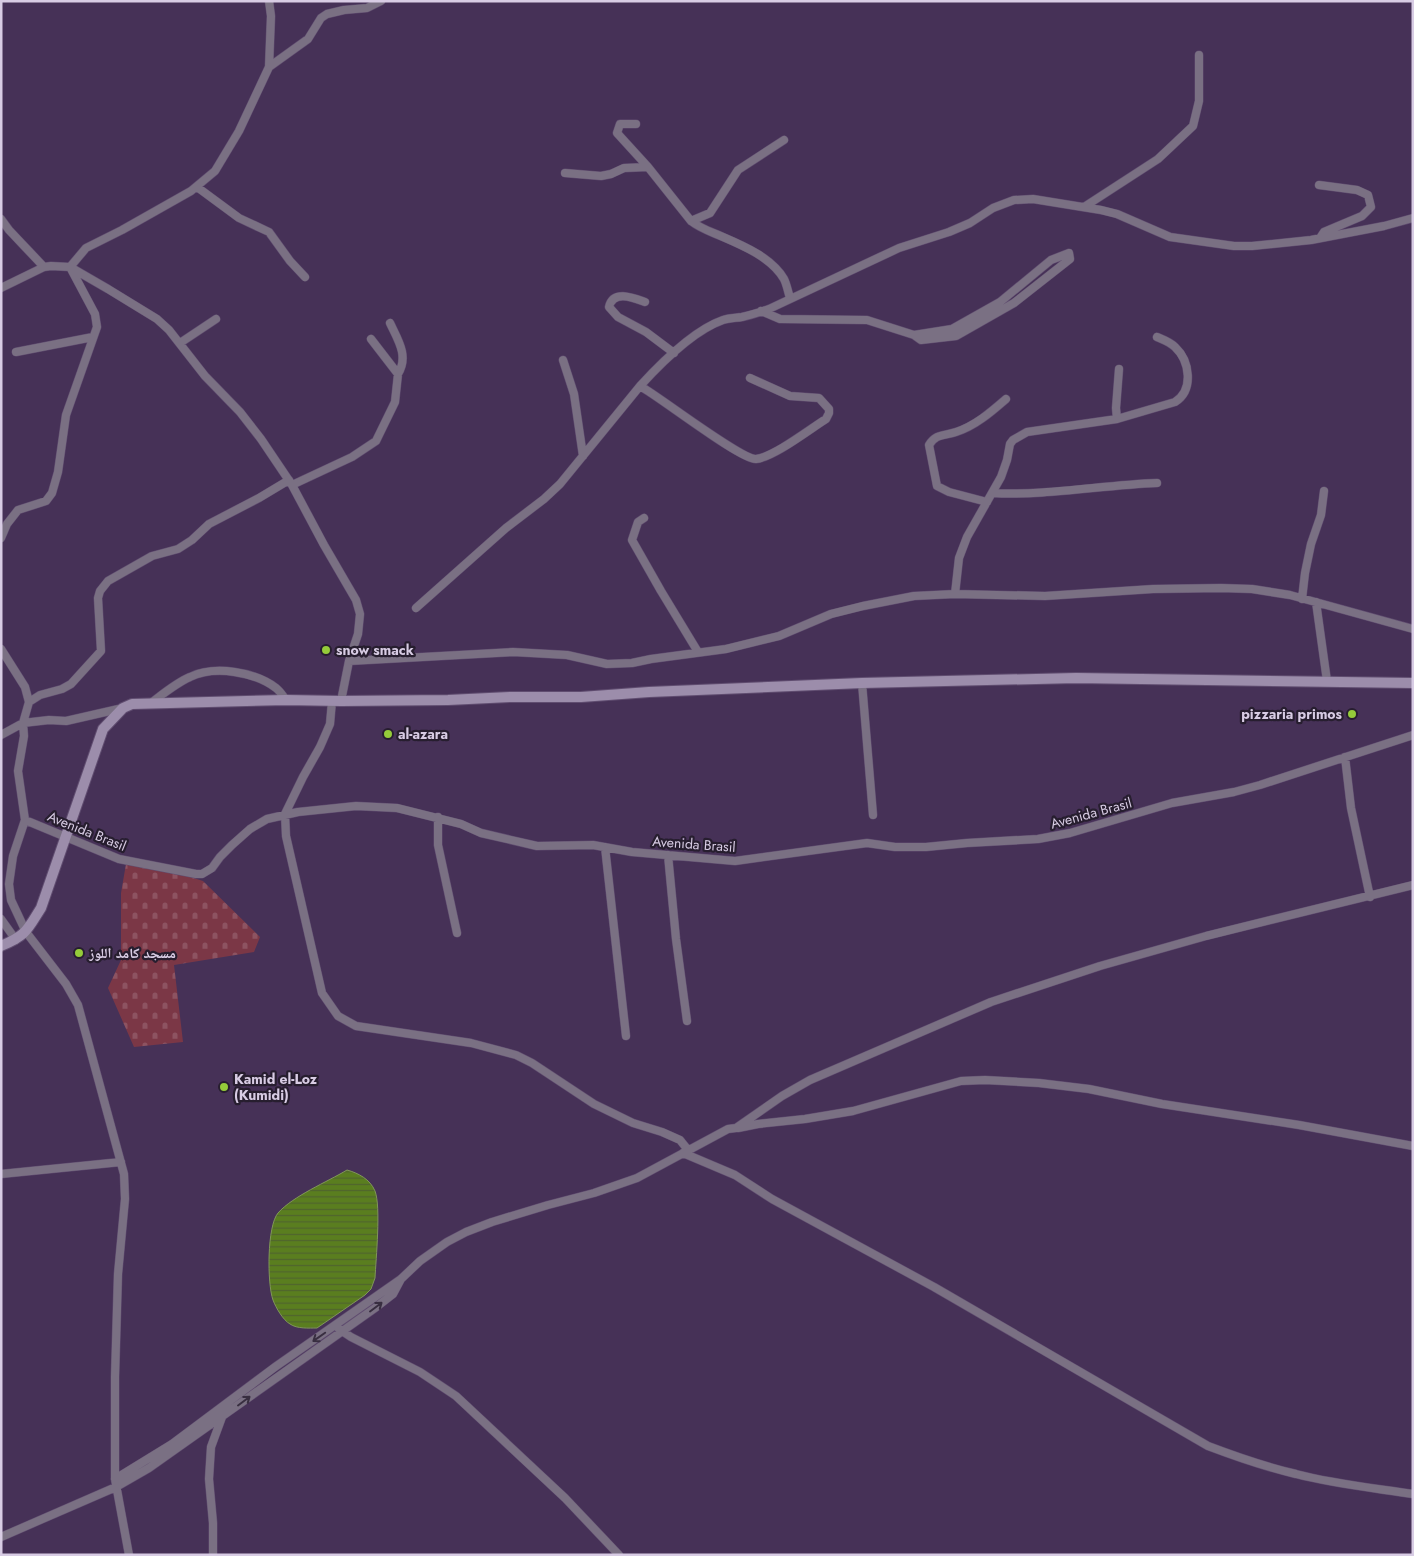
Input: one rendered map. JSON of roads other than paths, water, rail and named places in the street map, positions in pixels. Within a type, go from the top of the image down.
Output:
[{"type":"main road","points":[[1,946],[16,940],[26,932],[41,908],[103,729],[123,708],[132,704],[286,700],[336,701],[581,697],[649,692],[862,683],[1076,678],[1413,682]]},
{"type":"street","points":[[70,267],[86,248],[198,187],[215,171],[239,131],[269,67],[270,1]]},
{"type":"street","points":[[269,67],[308,38],[321,18],[327,14],[367,8],[381,1]]},
{"type":"street","points":[[1084,207],[1158,159],[1193,126],[1199,101],[1199,56]]},
{"type":"street","points":[[636,124],[620,124],[617,132],[691,221],[703,229],[757,254],[771,264],[784,280],[790,298]]},
{"type":"street","points":[[691,221],[710,213],[738,170],[784,140]]},
{"type":"street","points":[[565,173],[601,176],[624,168],[648,167]]},
{"type":"street","points":[[1319,185],[1357,190],[1368,195],[1371,207],[1362,216],[1324,232],[1320,238]]},
{"type":"street","points":[[198,187],[239,218],[269,232],[290,261],[305,277]]},
{"type":"street","points":[[416,608],[506,528],[544,499],[560,484],[640,386],[674,353],[702,330],[724,319],[761,311],[898,248],[963,226],[1001,204],[1014,200],[1033,199],[1084,207],[1116,214],[1170,237],[1234,246],[1252,246],[1320,238],[1375,228],[1413,218]]},
{"type":"street","points":[[1,219],[44,267]]},
{"type":"street","points":[[761,311],[780,319],[867,320],[914,335],[921,340],[956,336],[1014,303],[1070,259],[1069,252],[1051,260],[1000,302],[952,329],[914,335]]},
{"type":"street","points":[[1,288],[44,267],[70,267],[147,312],[169,330],[205,376],[240,412],[261,439],[290,482],[356,600],[360,614],[358,634],[330,724],[285,814],[286,836],[322,993],[338,1016],[356,1026],[441,1038],[499,1050],[532,1063],[594,1104],[633,1123],[680,1140],[686,1152],[735,1175],[772,1199],[942,1292],[1208,1446],[1255,1463],[1299,1475],[1413,1494]]},
{"type":"street","points":[[1,538],[18,510],[46,501],[52,493],[58,472],[66,415],[97,327],[95,314],[70,267]]},
{"type":"street","points":[[646,302],[629,296],[620,296],[614,299],[609,307],[618,317],[646,332],[674,353]]},
{"type":"street","points":[[180,343],[216,319]]},
{"type":"street","points":[[29,702],[40,695],[62,689],[71,684],[101,651],[98,598],[100,591],[108,581],[152,556],[178,549],[192,540],[209,524],[290,482],[352,458],[376,441],[395,402],[398,374],[403,365],[403,352],[390,323]]},
{"type":"street","points":[[16,352],[93,337]]},
{"type":"street","points":[[955,594],[959,558],[967,537],[992,493],[1007,460],[1010,444],[1017,436],[1027,432],[1117,418],[1175,402],[1182,398],[1186,390],[1187,370],[1184,359],[1176,348],[1167,341],[1157,337]]},
{"type":"street","points":[[371,339],[398,374]]},
{"type":"street","points":[[563,360],[574,394],[583,456]]},
{"type":"street","points":[[1117,418],[1119,369]]},
{"type":"street","points":[[640,386],[750,459],[762,458],[775,451],[826,419],[829,413],[829,409],[819,398],[790,396],[750,378]]},
{"type":"street","points":[[987,502],[948,492],[937,486],[929,445],[932,439],[937,436],[956,432],[973,424],[1006,399]]},
{"type":"street","points":[[992,493],[1044,493],[1157,483]]},
{"type":"street","points":[[1302,599],[1305,573],[1311,544],[1321,516],[1324,492]]},
{"type":"street","points":[[644,518],[638,522],[632,540],[698,652]]},
{"type":"street","points":[[349,661],[513,652],[567,655],[607,664],[632,663],[726,649],[779,636],[832,614],[863,606],[914,596],[955,594],[1045,596],[1153,589],[1252,589],[1316,602],[1413,629]]},
{"type":"street","points":[[1316,602],[1327,681]]},
{"type":"street","points":[[1,649],[25,686],[29,702],[23,723],[23,743],[18,772],[25,820],[20,841],[13,856],[9,884],[11,900],[26,932],[66,984],[78,1005],[121,1162],[125,1185],[118,1274],[115,1385],[116,1483],[129,1555]]},
{"type":"street","points":[[151,703],[191,676],[210,671],[256,677],[278,689],[286,700]]},
{"type":"street","points":[[862,683],[873,815]]},
{"type":"street","points":[[1,735],[23,723],[49,720],[66,721],[123,708]]},
{"type":"street","name":"Avenida Brasil","points":[[25,820],[66,838],[128,861],[196,874],[202,874],[212,868],[220,857],[250,829],[267,819],[285,814],[356,806],[397,808],[438,817],[481,833],[537,846],[593,845],[632,852],[735,861],[867,843],[895,847],[926,847],[1038,839],[1070,833],[1172,803],[1234,792],[1260,785],[1413,735]]},
{"type":"street","points":[[1345,758],[1351,808],[1370,897]]},
{"type":"street","points":[[438,817],[438,845],[457,933]]},
{"type":"street","points":[[606,847],[626,1036]]},
{"type":"street","points":[[668,855],[676,939],[687,1021]]},
{"type":"street","points":[[736,1128],[782,1096],[810,1080],[991,1002],[1100,966],[1206,936],[1413,885]]},
{"type":"street","points":[[1,919],[16,940]]},
{"type":"street","points":[[1,1537],[148,1468],[222,1417],[336,1326],[401,1279],[420,1260],[466,1232],[548,1205],[615,1187],[637,1178],[728,1129],[853,1111],[961,1081],[984,1080],[1040,1083],[1089,1089],[1162,1104],[1299,1125],[1413,1146]]},
{"type":"street","points":[[1,1174],[121,1162]]},
{"type":"street","points":[[116,1483],[278,1371],[342,1332],[393,1294],[401,1279]]},
{"type":"street","points":[[336,1326],[342,1332],[420,1372],[456,1396],[565,1498],[619,1555]]},
{"type":"street","points":[[213,1555],[213,1523],[209,1479],[211,1447],[222,1417]]},
{"type":"place","name":"snow smack","points":[[326,650]]},
{"type":"place","name":"pizzaria primos","points":[[1352,714]]},
{"type":"place","name":"al-azara","points":[[388,734]]},
{"type":"place","name":"مسجد كامد اللوز","points":[[79,953]]},
{"type":"place","name":"Kamid el-Loz (Kumidi)","points":[[224,1087]]}]
